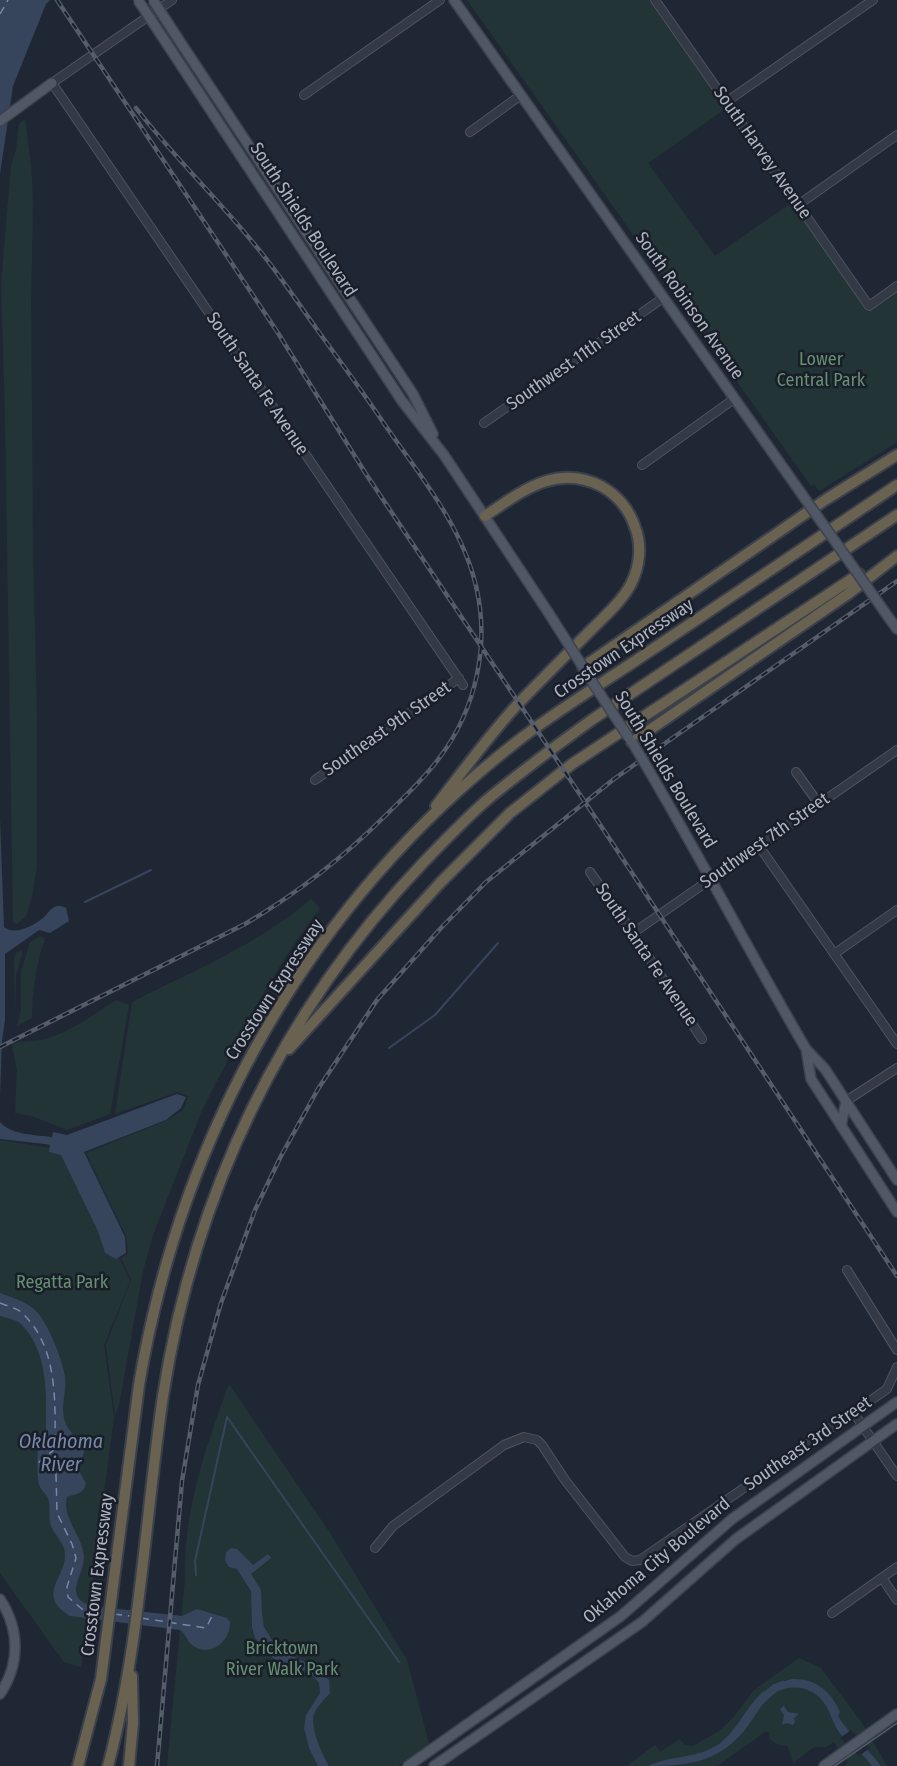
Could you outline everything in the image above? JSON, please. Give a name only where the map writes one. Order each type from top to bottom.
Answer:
[{"type":"highway","points":[[583,667],[825,500],[897,455]]},
{"type":"highway","points":[[413,836],[501,724],[616,605],[631,584],[636,571],[639,544],[633,519],[617,498],[591,482],[564,478],[541,482],[485,516]]},
{"type":"highway","name":"Crosstown Expressway","points":[[78,1766],[95,1702],[106,1646],[137,1397],[147,1340],[177,1226],[200,1162],[234,1086],[269,1023],[350,906],[413,836],[462,789],[533,730],[897,485]]},
{"type":"highway","name":"Crosstown Expressway","points":[[108,1766],[120,1721],[171,1349],[190,1269],[209,1209],[230,1156],[274,1064],[324,983],[377,913],[441,844],[486,800],[593,719],[897,515]]},
{"type":"highway","points":[[630,740],[848,594],[897,556]]},
{"type":"highway","points":[[274,1064],[440,883],[510,813],[572,764],[859,574]]},
{"type":"highway","points":[[127,1766],[133,1723],[131,1648]]},
{"type":"main road","name":"South Shields Boulevard","points":[[138,0],[402,402],[444,454]]},
{"type":"main road","name":"South Shields Boulevard","points":[[153,0],[412,394],[444,454],[630,740],[694,848],[770,988],[807,1049],[825,1069],[897,1180]]},
{"type":"main road","name":"South Robinson Avenue","points":[[454,0],[897,629]]},
{"type":"main road","points":[[0,121],[48,86]]},
{"type":"main road","name":"South Shields Boulevard","points":[[807,1049],[811,1079],[897,1212]]},
{"type":"main road","points":[[841,1126],[846,1101]]},
{"type":"main road","name":"Oklahoma City Boulevard","points":[[408,1766],[621,1616],[732,1519],[897,1402]]},
{"type":"main road","name":"Oklahoma City Boulevard","points":[[434,1766],[626,1633],[664,1603],[736,1539],[897,1424]]},
{"type":"main road","points":[[0,1599],[11,1618],[16,1649],[9,1679],[0,1694]]},
{"type":"main road","points":[[824,1766],[897,1714]]},
{"type":"street","points":[[48,86],[172,0]]},
{"type":"street","points":[[304,95],[440,0]]},
{"type":"street","name":"South Harvey Avenue","points":[[656,0],[869,306],[897,286]]},
{"type":"street","points":[[726,102],[873,0]]},
{"type":"street","name":"South Santa Fe Avenue","points":[[48,86],[461,681]]},
{"type":"street","points":[[470,132],[521,95]]},
{"type":"street","points":[[798,205],[897,135]]},
{"type":"street","name":"Southwest 11th Street","points":[[484,423],[663,298]]},
{"type":"street","points":[[642,465],[734,399]]},
{"type":"street","name":"Southeast 9th Street","points":[[315,780],[461,681]]},
{"type":"street","name":"Southwest 7th Street","points":[[633,933],[897,750]]},
{"type":"street","points":[[796,772],[819,804]]},
{"type":"street","points":[[759,846],[897,1044]]},
{"type":"street","name":"South Santa Fe Avenue","points":[[590,872],[702,1039]]},
{"type":"street","points":[[834,954],[897,910]]},
{"type":"street","points":[[846,1101],[897,1068]]},
{"type":"street","points":[[847,1270],[897,1350]]},
{"type":"street","name":"Southeast 3rd Street","points":[[375,1548],[393,1526],[484,1458],[510,1442],[529,1438],[537,1440],[542,1445],[565,1480],[625,1557],[632,1562],[640,1560],[887,1389],[897,1367]]},
{"type":"street","points":[[853,1412],[897,1476]]},
{"type":"street","points":[[832,1613],[897,1567]]},
{"type":"street","points":[[882,1578],[897,1600]]},
{"type":"green space","name":"Lower Central Park","points":[[467,0],[649,0],[725,109],[648,163],[715,256],[791,203],[868,312],[897,292],[897,442],[819,491],[814,484],[811,486]]},
{"type":"green space","points":[[25,119],[33,201],[31,301],[37,865],[32,897],[26,916],[17,924],[13,921],[1,286],[11,165],[16,150],[19,124]]},
{"type":"green space","points":[[311,899],[320,908],[286,956],[253,1011],[202,1110],[153,1235],[143,1271],[119,1405],[115,1415],[106,1345],[131,1280],[121,1258],[128,1254],[126,1236],[86,1153],[168,1120],[183,1110],[188,1096],[177,1092],[115,1114],[132,1002],[248,943],[270,930]]},
{"type":"green space","points":[[40,936],[45,938],[35,978],[32,1018],[17,1026],[21,1010],[21,972],[30,942]]},
{"type":"green space","points":[[22,950],[16,975],[15,1011],[14,960],[16,953]]},
{"type":"green space","points":[[116,1000],[129,1005],[110,1114],[67,1130],[32,1116],[15,1113],[17,1070],[12,1044],[55,1036]]},
{"type":"green space","name":"Regatta Park","points":[[0,1140],[68,1151],[130,1281],[104,1345],[114,1417],[81,1667],[64,1662],[0,1573]]},
{"type":"green space","name":"Bricktown River Walk Park","points":[[229,1384],[330,1533],[407,1660],[429,1744],[398,1766],[167,1766],[185,1579],[185,1554],[192,1504],[204,1455]]},
{"type":"green space","points":[[799,1658],[821,1668],[862,1723],[887,1766],[845,1766],[848,1763],[834,1742],[826,1747],[814,1747],[793,1763],[788,1746],[773,1742],[769,1738],[770,1733],[766,1731],[717,1766],[627,1766],[655,1745],[660,1752],[680,1739],[685,1745],[693,1746],[719,1731],[733,1718],[753,1691]]},
{"type":"water","points":[[0,0],[50,0],[46,4],[13,86],[0,174]]},
{"type":"water","points":[[0,819],[4,927],[13,931],[24,929],[58,906],[66,908],[69,921],[50,933],[39,930],[5,954],[5,1020],[0,1094]]},
{"type":"water","points":[[177,1094],[186,1097],[181,1108],[166,1120],[84,1152],[125,1237],[126,1253],[116,1259],[105,1253],[98,1231],[61,1155],[49,1152],[50,1145],[0,1139],[0,1122],[10,1130],[24,1134],[52,1137],[53,1132],[67,1135]]},
{"type":"water","name":"Oklahoma River","points":[[0,1293],[34,1309],[49,1331],[65,1376],[63,1411],[65,1422],[85,1448],[79,1471],[86,1483],[85,1487],[79,1493],[67,1497],[66,1504],[69,1519],[83,1549],[83,1564],[76,1591],[78,1597],[82,1602],[91,1606],[182,1616],[197,1609],[227,1618],[230,1628],[220,1645],[208,1650],[202,1649],[191,1644],[180,1630],[70,1616],[55,1601],[53,1594],[64,1564],[65,1551],[51,1526],[48,1498],[40,1487],[38,1477],[38,1440],[46,1436],[46,1392],[42,1362],[30,1336],[19,1323],[0,1316]]},
{"type":"water","points":[[231,1548],[237,1549],[253,1565],[268,1554],[271,1558],[251,1574],[261,1590],[264,1627],[282,1651],[315,1667],[329,1680],[330,1693],[316,1709],[313,1724],[329,1766],[318,1766],[309,1748],[304,1728],[306,1715],[320,1693],[319,1683],[311,1673],[274,1659],[255,1638],[252,1627],[251,1591],[237,1569],[229,1567],[225,1560],[226,1552]]},
{"type":"water","points":[[792,1679],[815,1683],[827,1692],[840,1712],[838,1716],[843,1723],[881,1766],[872,1766],[846,1740],[837,1729],[826,1706],[816,1695],[797,1688],[776,1691],[772,1685]]},
{"type":"water","points":[[764,1691],[769,1697],[744,1731],[723,1750],[688,1763],[648,1766],[693,1755],[719,1744],[732,1732]]},
{"type":"water","points":[[784,1706],[788,1712],[799,1714],[794,1718],[793,1725],[787,1723],[782,1725],[784,1715],[780,1709]]},
{"type":"pier","points":[[851,1730],[870,1748],[859,1756],[840,1738]]},
{"type":"waterway","points":[[85,902],[151,870]]},
{"type":"waterway","points":[[389,1048],[435,1015],[498,943]]},
{"type":"waterway","points":[[227,1417],[399,1662]]},
{"type":"waterway","points":[[196,1575],[195,1561],[227,1417]]},
{"type":"waterway","points":[[760,1701],[775,1688],[783,1685]]},
{"type":"ferry route","points":[[0,14],[8,0]]},
{"type":"ferry route","points":[[0,1303],[21,1312],[42,1341],[48,1358],[54,1395],[55,1449],[39,1462],[56,1474],[57,1513],[76,1558],[67,1587],[68,1597],[82,1609],[103,1612]]},
{"type":"ferry route","points":[[114,1614],[130,1616]]},
{"type":"ferry route","points":[[141,1618],[206,1628],[213,1614]]},
{"type":"tram line","points":[[835,1766],[897,1723]]},
{"type":"railway","points":[[57,0],[278,333],[366,474],[897,1276]]},
{"type":"railway","points":[[0,1047],[245,924],[284,900],[337,860],[408,794],[440,757],[463,718],[477,676],[481,631],[476,586],[461,542],[438,501],[271,265],[136,108]]},
{"type":"railway","points":[[157,1766],[182,1481],[198,1385],[221,1303],[255,1210],[281,1156],[318,1089],[377,1000],[440,929],[486,882],[614,779],[897,581]]}]
